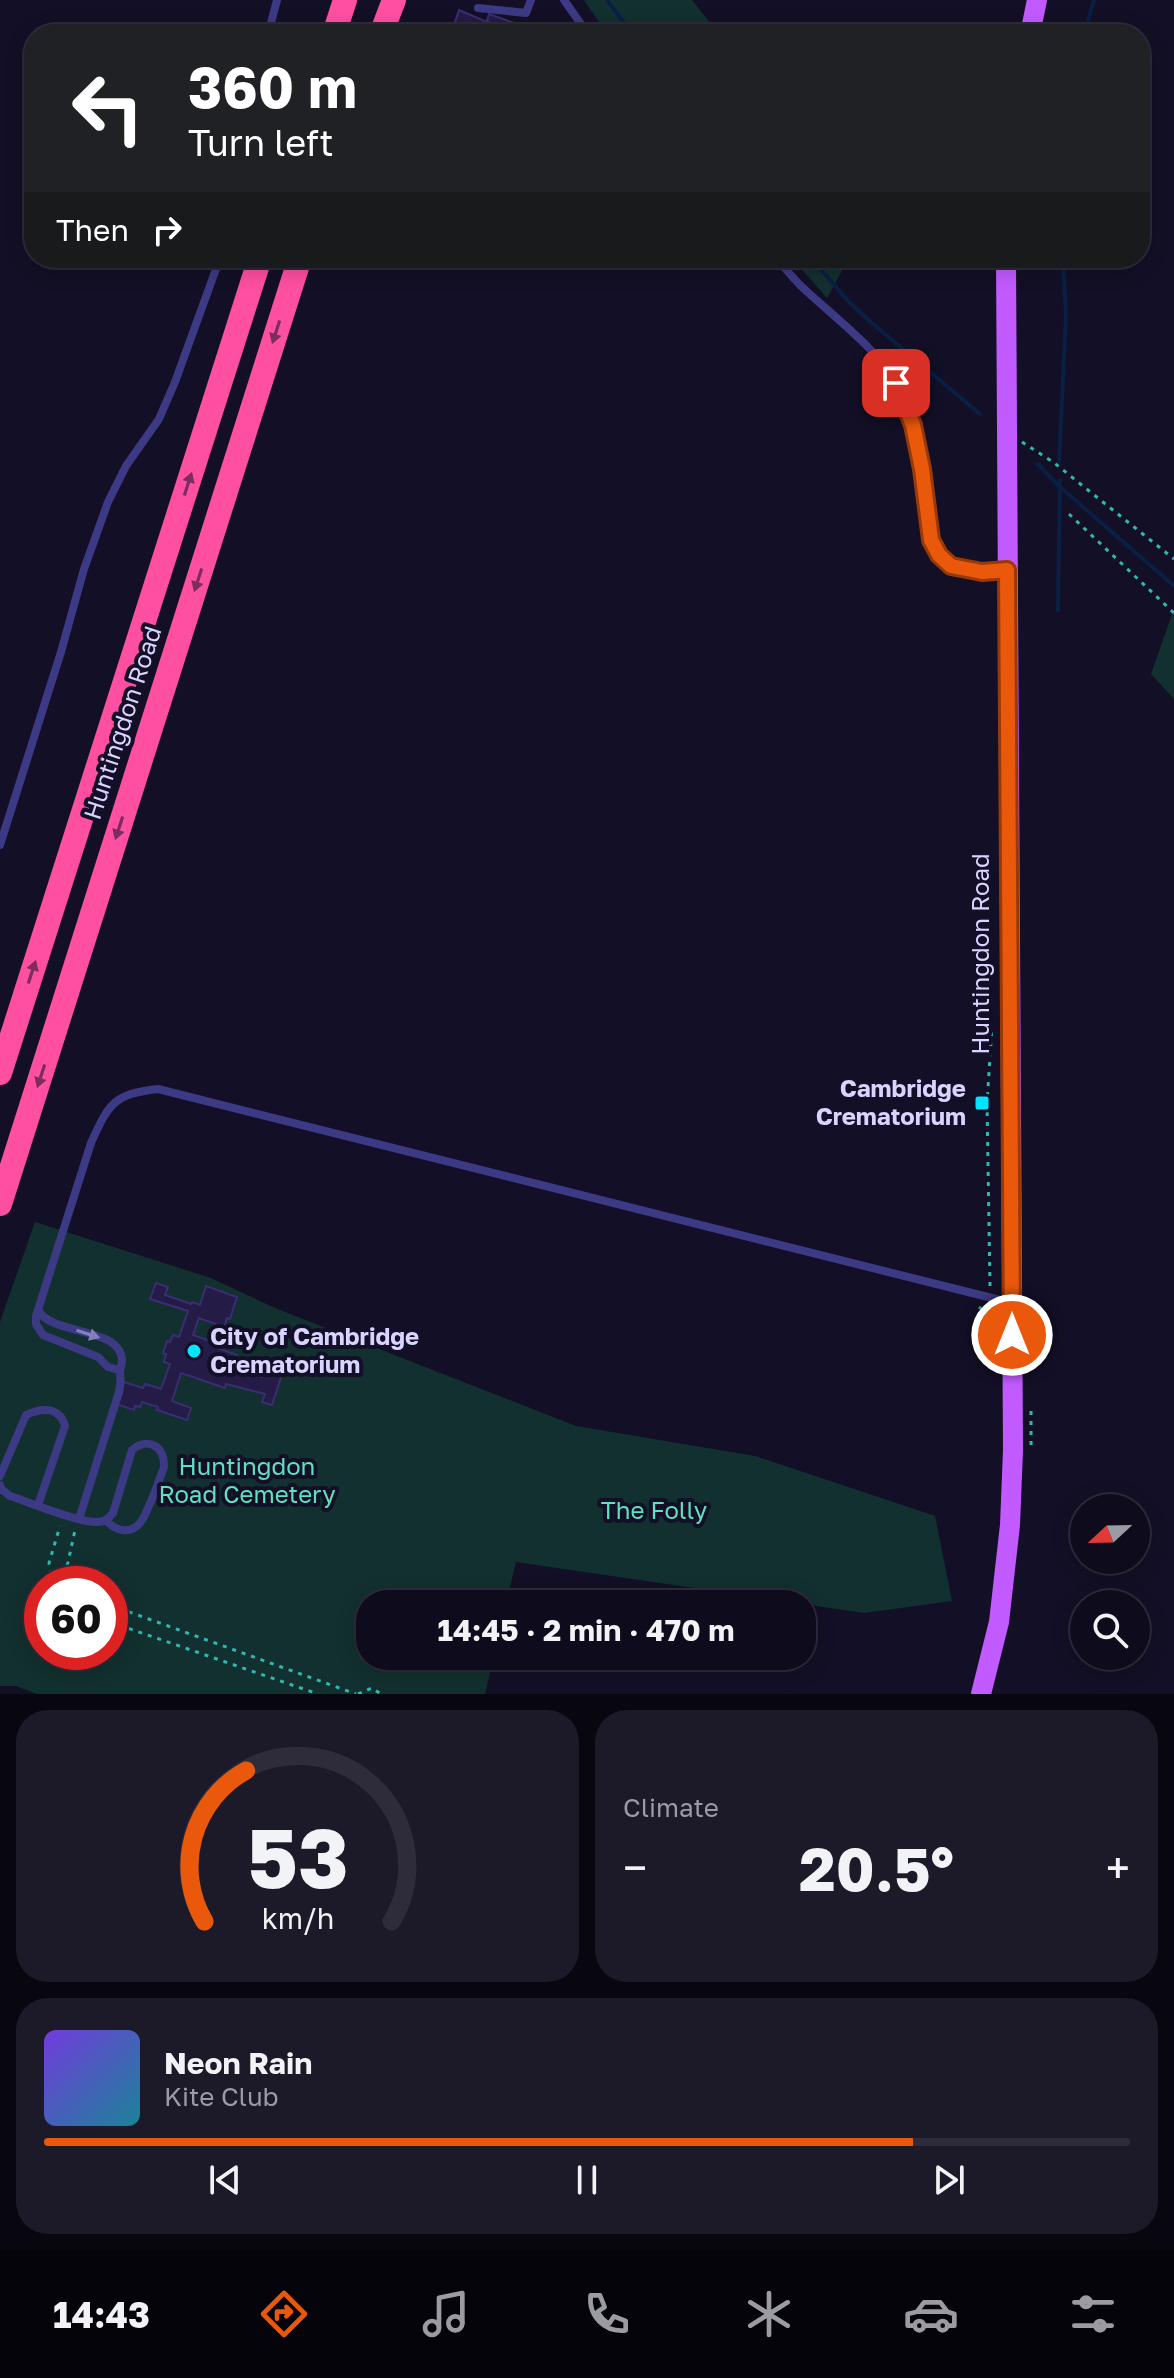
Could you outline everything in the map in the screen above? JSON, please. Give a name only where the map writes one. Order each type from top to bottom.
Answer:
[{"type":"highway","points":[[337,24],[345,0]]},
{"type":"highway","points":[[374,24],[382,0]]},
{"type":"highway","points":[[385,24],[394,0]]},
{"type":"highway","name":"Huntingdon Road","points":[[0,1073],[257,268]]},
{"type":"highway","name":"Huntingdon Road","points":[[0,1204],[297,268]]},
{"type":"main road","points":[[1032,24],[1037,0]]},
{"type":"main road","name":"Huntingdon Road","points":[[981,1694],[999,1622],[1010,1525],[1013,1450],[1006,268]]},
{"type":"lane","points":[[271,24],[277,0]]},
{"type":"lane","points":[[478,8],[526,13],[531,0]]},
{"type":"lane","points":[[564,0],[581,24]]},
{"type":"lane","points":[[0,845],[84,569],[108,502],[126,466],[159,419],[216,268]]},
{"type":"lane","points":[[785,268],[869,349],[896,383],[913,425],[931,540],[939,555],[951,566],[982,572],[1007,570]]},
{"type":"lane","points":[[119,1370],[108,1367],[98,1357],[43,1335],[36,1324],[99,1125],[113,1103],[133,1092],[158,1089],[1012,1303]]},
{"type":"lane","points":[[38,1310],[45,1320],[110,1341],[122,1360],[119,1392],[79,1519]]},
{"type":"lane","points":[[0,1476],[26,1415],[49,1409],[58,1413],[65,1426],[38,1505]]},
{"type":"lane","points":[[0,1485],[10,1496],[79,1519],[94,1522],[106,1520],[113,1513],[132,1450],[140,1443],[149,1442],[160,1449],[165,1458],[164,1467],[140,1523],[122,1531],[112,1528],[106,1520]]},
{"type":"path","points":[[1017,438],[1053,462],[1174,559]]},
{"type":"path","points":[[1069,514],[1174,613]]},
{"type":"path","points":[[987,1314],[990,1298],[987,1103],[993,1022],[1009,1016]]},
{"type":"path","points":[[50,1566],[53,1546],[66,1514]]},
{"type":"path","points":[[67,1566],[79,1519]]},
{"type":"path","points":[[128,1611],[357,1694],[372,1688],[381,1694]]},
{"type":"path","points":[[128,1628],[318,1694]]},
{"type":"green space","points":[[584,0],[692,0],[711,24],[600,24]]},
{"type":"green space","points":[[801,268],[844,268],[827,298]]},
{"type":"green space","points":[[1174,609],[1174,699],[1151,674]]},
{"type":"green space","name":"Huntingdon Road Cemetery","points":[[35,1222],[211,1278],[275,1308],[576,1426],[755,1456],[935,1516],[952,1601],[864,1613],[816,1606],[816,1590],[707,1590],[516,1562],[509,1590],[356,1590],[356,1670],[491,1670],[485,1694],[37,1694],[16,1686],[0,1686],[0,1322]]},
{"type":"building","points":[[459,10],[492,24],[454,24]]},
{"type":"building","points":[[489,14],[517,24],[493,24],[487,21]]},
{"type":"building","name":"City of Cambridge Crematorium","points":[[156,1283],[168,1287],[165,1295],[191,1304],[200,1305],[206,1286],[237,1297],[224,1327],[199,1318],[193,1335],[237,1355],[235,1362],[257,1369],[255,1375],[262,1377],[265,1368],[282,1374],[272,1405],[262,1402],[265,1394],[226,1384],[225,1388],[181,1373],[172,1401],[191,1408],[187,1420],[142,1402],[134,1410],[116,1404],[124,1382],[161,1389],[170,1364],[164,1362],[167,1341],[170,1342],[173,1335],[179,1337],[188,1311],[150,1299]]},
{"type":"waterway","points":[[607,0],[625,24]]},
{"type":"waterway","points":[[1087,24],[1094,0]]},
{"type":"waterway","points":[[820,268],[873,324],[980,414]]},
{"type":"waterway","points":[[1059,462],[1066,316],[1064,268]]},
{"type":"waterway","points":[[1038,464],[1174,586]]},
{"type":"waterway","points":[[1058,610],[1060,480]]},
{"type":"place","name":"Cambridge Crematorium","points":[[982,1103]]},
{"type":"place","name":"City of Cambridge Crematorium","points":[[194,1351]]},
{"type":"route","points":[[896,383],[913,425],[931,540],[939,555],[951,566],[982,572],[1007,570],[1012,1335]]},
{"type":"park label","name":"The Folly","points":[[654,1511]]}]
